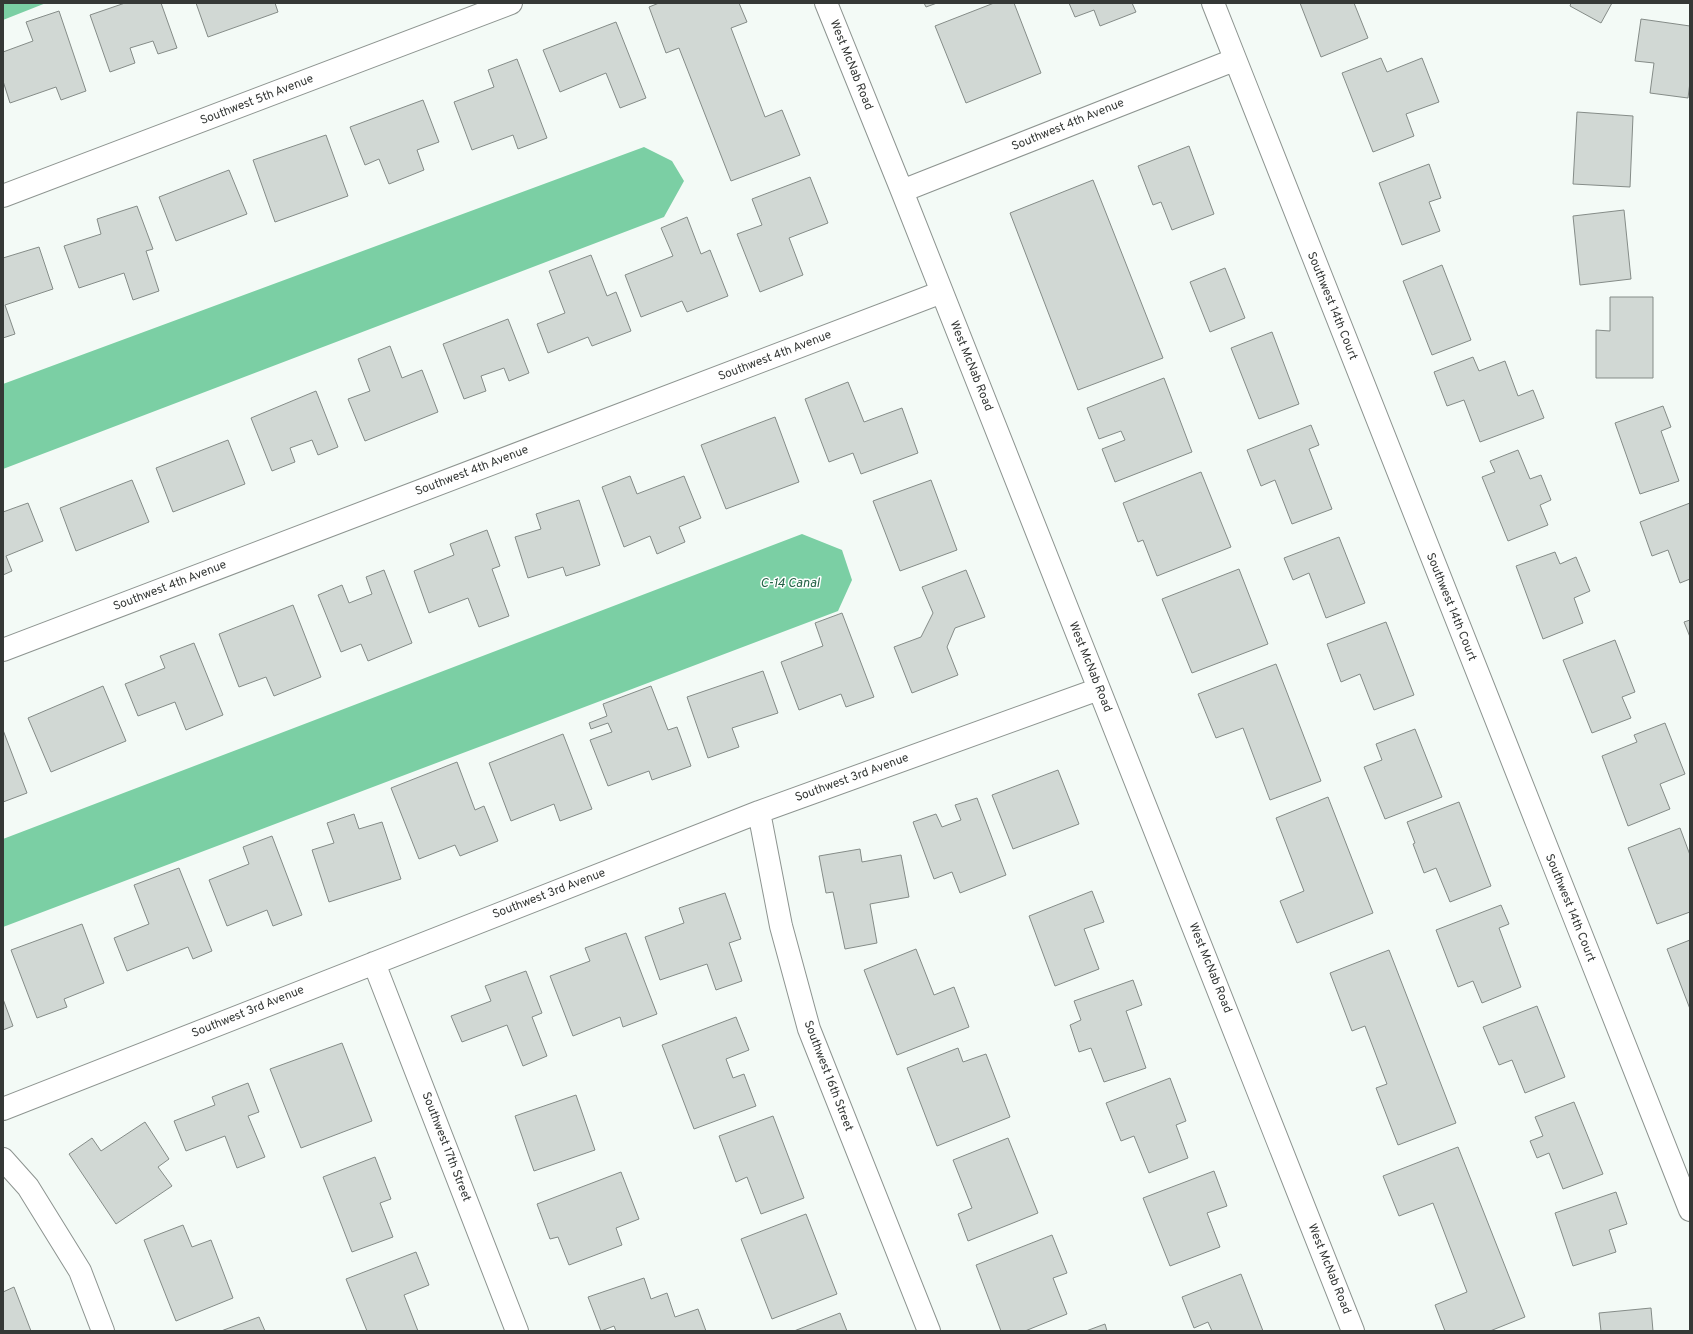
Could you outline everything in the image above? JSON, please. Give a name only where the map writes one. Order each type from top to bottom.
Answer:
[{"type":"street","name":"Southwest 5th Avenue","points":[[3,196],[511,3]]},
{"type":"street","name":"West McNab Road","points":[[826,3],[902,191],[1353,1331]]},
{"type":"street","name":"Southwest 14th Court","points":[[1213,3],[1234,60],[1690,1210]]},
{"type":"street","name":"Southwest 4th Avenue","points":[[902,191],[1234,60]]},
{"type":"street","name":"Southwest 4th Avenue","points":[[3,650],[942,292]]},
{"type":"street","name":"Southwest 3rd Avenue","points":[[3,1109],[759,812],[1099,689]]},
{"type":"street","name":"Southwest 16th Street","points":[[759,812],[781,926],[809,1029],[929,1331]]},
{"type":"street","name":"Southwest 17th Street","points":[[374,962],[517,1331]]},
{"type":"street","points":[[3,1159],[28,1187],[80,1272],[103,1331]]},
{"type":"water","points":[[3,3],[46,3],[3,20]]},
{"type":"water","points":[[644,147],[672,161],[684,181],[664,217],[3,469],[3,384]]},
{"type":"water","name":"C-14 Canal","points":[[802,534],[842,550],[852,580],[838,611],[3,927],[3,839]]},
{"type":"building","points":[[125,3],[161,3],[177,48],[158,54],[153,41],[130,48],[135,63],[110,72],[90,15]]},
{"type":"building","points":[[196,3],[275,3],[278,12],[208,37]]},
{"type":"building","points":[[659,3],[739,3],[747,22],[731,28],[765,117],[782,110],[800,155],[731,181],[679,48],[666,53],[649,7]]},
{"type":"building","points":[[924,3],[937,3],[926,7]]},
{"type":"building","points":[[994,3],[1014,3],[1041,73],[966,103],[935,26]]},
{"type":"building","points":[[1069,3],[1132,3],[1136,12],[1100,26],[1094,10],[1075,17]]},
{"type":"building","points":[[1300,3],[1354,3],[1368,38],[1321,57]]},
{"type":"building","points":[[1571,3],[1612,3],[1601,23],[1570,6]]},
{"type":"building","points":[[59,11],[86,91],[61,100],[56,87],[10,103],[3,81],[3,52],[33,41],[26,22]]},
{"type":"building","points":[[1641,19],[1690,26],[1690,82],[1688,98],[1650,93],[1654,63],[1635,61]]},
{"type":"building","points":[[616,22],[646,98],[620,108],[606,73],[560,92],[543,50]]},
{"type":"building","points":[[1381,58],[1387,72],[1422,58],[1439,102],[1406,114],[1414,136],[1373,152],[1342,73]]},
{"type":"building","points":[[517,59],[547,138],[518,149],[513,135],[472,150],[454,102],[494,87],[488,70]]},
{"type":"building","points":[[423,100],[439,142],[417,150],[424,170],[389,184],[379,159],[365,165],[350,127]]},
{"type":"building","points":[[1577,112],[1633,116],[1630,187],[1573,184]]},
{"type":"building","points":[[326,135],[348,196],[275,222],[253,160]]},
{"type":"building","points":[[1189,146],[1214,214],[1172,230],[1161,202],[1153,205],[1138,166]]},
{"type":"building","points":[[1429,164],[1441,198],[1429,202],[1440,231],[1402,245],[1379,183]]},
{"type":"building","points":[[229,170],[247,214],[176,241],[159,197]]},
{"type":"building","points":[[810,177],[828,223],[789,238],[803,275],[760,292],[737,234],[762,225],[752,199]]},
{"type":"building","points":[[1093,180],[1163,358],[1078,390],[1010,213]]},
{"type":"building","points":[[137,206],[153,249],[146,251],[159,291],[133,300],[124,273],[79,288],[64,246],[101,234],[97,219]]},
{"type":"building","points":[[1624,210],[1631,279],[1580,285],[1573,216]]},
{"type":"building","points":[[687,217],[701,254],[710,250],[728,296],[687,312],[682,301],[641,317],[625,275],[673,256],[661,228]]},
{"type":"building","points":[[39,247],[53,289],[5,305],[15,334],[3,338],[3,258]]},
{"type":"building","points":[[591,255],[607,296],[616,292],[631,331],[592,346],[588,337],[548,353],[537,324],[565,313],[549,271]]},
{"type":"building","points":[[1442,265],[1471,340],[1432,355],[1403,281]]},
{"type":"building","points":[[1225,268],[1245,318],[1210,332],[1190,282]]},
{"type":"building","points":[[1610,297],[1653,297],[1653,378],[1596,378],[1596,330],[1610,331]]},
{"type":"building","points":[[508,319],[529,373],[509,381],[504,368],[481,376],[486,391],[464,399],[443,344]]},
{"type":"building","points":[[1272,332],[1299,404],[1259,419],[1231,348]]},
{"type":"building","points":[[390,346],[402,378],[422,370],[438,412],[365,441],[348,399],[370,391],[358,359]]},
{"type":"building","points":[[1473,357],[1479,371],[1505,361],[1518,396],[1533,390],[1544,418],[1480,442],[1464,400],[1447,406],[1434,372]]},
{"type":"building","points":[[1164,378],[1192,452],[1115,482],[1102,449],[1125,440],[1121,431],[1099,439],[1087,408]]},
{"type":"building","points":[[848,382],[864,422],[902,408],[918,453],[861,474],[853,453],[829,462],[805,399]]},
{"type":"building","points":[[316,391],[338,447],[318,455],[312,440],[290,448],[295,462],[272,471],[251,418]]},
{"type":"building","points":[[1663,406],[1671,427],[1661,431],[1679,481],[1640,494],[1615,423]]},
{"type":"building","points":[[775,417],[799,482],[726,509],[701,445]]},
{"type":"building","points":[[1311,425],[1319,445],[1309,449],[1332,509],[1292,524],[1275,480],[1261,486],[1247,450]]},
{"type":"building","points":[[228,440],[245,484],[173,512],[156,468]]},
{"type":"building","points":[[1518,450],[1530,479],[1541,475],[1551,500],[1540,505],[1548,525],[1508,541],[1482,477],[1495,472],[1490,461]]},
{"type":"building","points":[[1201,472],[1231,547],[1157,576],[1143,540],[1138,542],[1123,503]]},
{"type":"building","points":[[630,476],[637,494],[684,476],[701,518],[679,527],[685,542],[657,554],[650,536],[624,547],[602,487]]},
{"type":"building","points":[[132,480],[149,522],[76,551],[60,508]]},
{"type":"building","points":[[931,480],[957,550],[900,571],[873,501]]},
{"type":"building","points":[[579,500],[600,565],[566,576],[563,567],[528,578],[515,537],[541,529],[536,514]]},
{"type":"building","points":[[28,503],[43,541],[6,556],[12,571],[3,575],[3,512]]},
{"type":"building","points":[[1690,503],[1690,579],[1680,583],[1668,550],[1652,556],[1640,522]]},
{"type":"building","points":[[487,530],[500,566],[492,569],[509,616],[479,627],[468,598],[429,613],[414,571],[454,555],[450,544]]},
{"type":"building","points":[[1339,537],[1365,603],[1326,618],[1309,573],[1293,580],[1284,558]]},
{"type":"building","points":[[1555,552],[1560,564],[1576,557],[1590,591],[1574,598],[1583,623],[1543,639],[1516,566]]},
{"type":"building","points":[[1239,569],[1268,644],[1192,673],[1162,599]]},
{"type":"building","points":[[384,570],[412,643],[368,661],[361,644],[341,652],[318,595],[342,585],[349,603],[372,594],[366,577]]},
{"type":"building","points":[[966,570],[985,617],[955,628],[947,647],[958,675],[912,693],[894,647],[921,637],[933,613],[922,587]]},
{"type":"building","points":[[293,605],[321,677],[274,696],[266,677],[239,687],[219,634]]},
{"type":"building","points":[[842,613],[874,697],[846,707],[841,694],[799,710],[781,662],[823,646],[815,623]]},
{"type":"building","points":[[1690,620],[1690,637],[1684,622]]},
{"type":"building","points":[[1386,622],[1414,695],[1374,710],[1360,674],[1341,682],[1327,644]]},
{"type":"building","points":[[1615,640],[1635,692],[1622,697],[1631,718],[1592,733],[1563,660]]},
{"type":"building","points":[[194,643],[223,715],[186,730],[175,702],[138,716],[125,684],[165,668],[160,656]]},
{"type":"building","points":[[1276,664],[1321,781],[1270,800],[1243,728],[1216,738],[1198,694]]},
{"type":"building","points":[[763,671],[778,713],[732,728],[739,747],[708,758],[687,697]]},
{"type":"building","points":[[103,686],[126,741],[51,772],[28,718]]},
{"type":"building","points":[[651,686],[668,730],[677,727],[691,766],[652,780],[649,771],[608,786],[590,740],[612,732],[608,723],[591,729],[589,723],[607,716],[603,704]]},
{"type":"building","points":[[1665,723],[1685,774],[1660,784],[1670,809],[1628,826],[1602,756],[1637,742],[1634,735]]},
{"type":"building","points":[[1415,729],[1442,797],[1385,819],[1364,767],[1382,760],[1376,744]]},
{"type":"building","points":[[3,730],[27,793],[3,802]]},
{"type":"building","points":[[563,734],[592,809],[560,821],[554,804],[511,821],[489,763]]},
{"type":"building","points":[[457,762],[475,810],[484,806],[498,841],[460,856],[455,845],[419,859],[391,788]]},
{"type":"building","points":[[1058,770],[1079,824],[1013,849],[992,795]]},
{"type":"building","points":[[1328,797],[1373,913],[1297,943],[1280,901],[1304,891],[1276,818]]},
{"type":"building","points":[[977,798],[1006,875],[960,893],[952,872],[934,879],[913,822],[936,814],[942,827],[961,820],[955,805]]},
{"type":"building","points":[[1459,802],[1491,886],[1450,902],[1436,868],[1424,873],[1413,844],[1415,843],[1407,822]]},
{"type":"building","points":[[354,814],[359,829],[382,822],[401,879],[329,902],[312,850],[334,843],[327,823]]},
{"type":"building","points":[[1680,828],[1690,855],[1690,912],[1657,924],[1628,848]]},
{"type":"building","points":[[272,836],[302,915],[273,926],[267,910],[227,926],[209,880],[249,864],[243,847]]},
{"type":"building","points":[[860,849],[862,862],[901,855],[909,897],[870,904],[877,943],[845,949],[833,892],[826,893],[819,856]]},
{"type":"building","points":[[179,868],[212,951],[193,959],[188,947],[127,971],[114,938],[149,924],[134,885]]},
{"type":"building","points":[[1092,891],[1104,922],[1084,929],[1099,969],[1055,986],[1029,916]]},
{"type":"building","points":[[725,893],[741,939],[729,943],[742,981],[716,990],[707,964],[660,980],[645,937],[684,923],[679,908]]},
{"type":"building","points":[[1501,905],[1509,924],[1499,928],[1521,987],[1482,1003],[1473,981],[1458,987],[1436,930]]},
{"type":"building","points":[[82,924],[104,983],[64,999],[67,1007],[37,1018],[11,950]]},
{"type":"building","points":[[626,933],[657,1014],[623,1027],[620,1017],[573,1036],[550,976],[590,961],[585,948]]},
{"type":"building","points":[[1690,940],[1690,1009],[1667,949]]},
{"type":"building","points":[[916,949],[934,995],[954,987],[969,1027],[897,1055],[864,970]]},
{"type":"building","points":[[1389,950],[1456,1123],[1398,1145],[1376,1088],[1387,1084],[1365,1026],[1352,1031],[1330,973]]},
{"type":"building","points":[[526,971],[542,1013],[532,1017],[547,1056],[523,1066],[507,1025],[462,1042],[451,1016],[491,1001],[485,986]]},
{"type":"building","points":[[1133,980],[1142,1005],[1126,1011],[1146,1068],[1104,1082],[1091,1048],[1079,1052],[1070,1025],[1081,1020],[1074,1001]]},
{"type":"building","points":[[3,999],[13,1026],[3,1030]]},
{"type":"building","points":[[1537,1006],[1565,1077],[1525,1093],[1512,1060],[1499,1065],[1483,1027]]},
{"type":"building","points":[[736,1017],[749,1050],[726,1059],[733,1078],[744,1074],[756,1106],[694,1129],[662,1045]]},
{"type":"building","points":[[342,1043],[372,1121],[301,1148],[270,1069]]},
{"type":"building","points":[[958,1048],[963,1062],[986,1054],[1010,1117],[937,1146],[907,1068]]},
{"type":"building","points":[[1170,1078],[1186,1121],[1176,1125],[1188,1158],[1149,1173],[1134,1136],[1121,1141],[1106,1103]]},
{"type":"building","points":[[248,1083],[259,1112],[248,1116],[265,1157],[237,1168],[225,1136],[186,1151],[174,1121],[215,1105],[212,1097]]},
{"type":"building","points":[[576,1095],[595,1150],[534,1171],[515,1116]]},
{"type":"building","points":[[1574,1102],[1603,1174],[1563,1189],[1549,1153],[1537,1158],[1530,1141],[1543,1136],[1535,1117]]},
{"type":"building","points":[[773,1116],[804,1198],[761,1214],[747,1177],[736,1182],[719,1136]]},
{"type":"building","points":[[145,1122],[169,1159],[158,1167],[172,1186],[116,1224],[69,1154],[92,1138],[101,1151]]},
{"type":"building","points":[[1008,1138],[1038,1213],[968,1241],[958,1214],[972,1208],[953,1160]]},
{"type":"building","points":[[1458,1147],[1525,1317],[1490,1331],[1445,1331],[1435,1305],[1467,1292],[1433,1203],[1399,1216],[1383,1176]]},
{"type":"building","points":[[375,1157],[391,1199],[380,1203],[393,1237],[352,1252],[323,1177]]},
{"type":"building","points":[[1214,1171],[1227,1206],[1207,1213],[1220,1247],[1170,1266],[1143,1198]]},
{"type":"building","points":[[621,1172],[639,1219],[616,1228],[622,1245],[569,1265],[558,1237],[550,1239],[537,1204]]},
{"type":"building","points":[[1616,1192],[1627,1224],[1609,1230],[1616,1252],[1573,1266],[1555,1213]]},
{"type":"building","points":[[806,1214],[837,1294],[772,1319],[741,1239]]},
{"type":"building","points":[[183,1225],[192,1247],[211,1240],[233,1298],[176,1321],[144,1240]]},
{"type":"building","points":[[1052,1235],[1067,1273],[1053,1278],[1067,1314],[1025,1331],[1001,1331],[976,1265]]},
{"type":"building","points":[[416,1252],[429,1285],[404,1295],[418,1331],[367,1331],[346,1279]]},
{"type":"building","points":[[1241,1274],[1263,1331],[1212,1331],[1208,1322],[1194,1328],[1182,1297]]},
{"type":"building","points":[[644,1278],[651,1299],[667,1293],[675,1317],[698,1309],[706,1331],[616,1331],[614,1326],[601,1331],[588,1297]]},
{"type":"building","points":[[14,1287],[31,1331],[3,1331],[3,1292]]},
{"type":"building","points":[[1651,1308],[1653,1331],[1601,1331],[1599,1313]]},
{"type":"building","points":[[840,1313],[847,1331],[794,1331]]},
{"type":"building","points":[[259,1317],[265,1331],[221,1331]]},
{"type":"building","points":[[1105,1324],[1107,1331],[1086,1331]]}]
